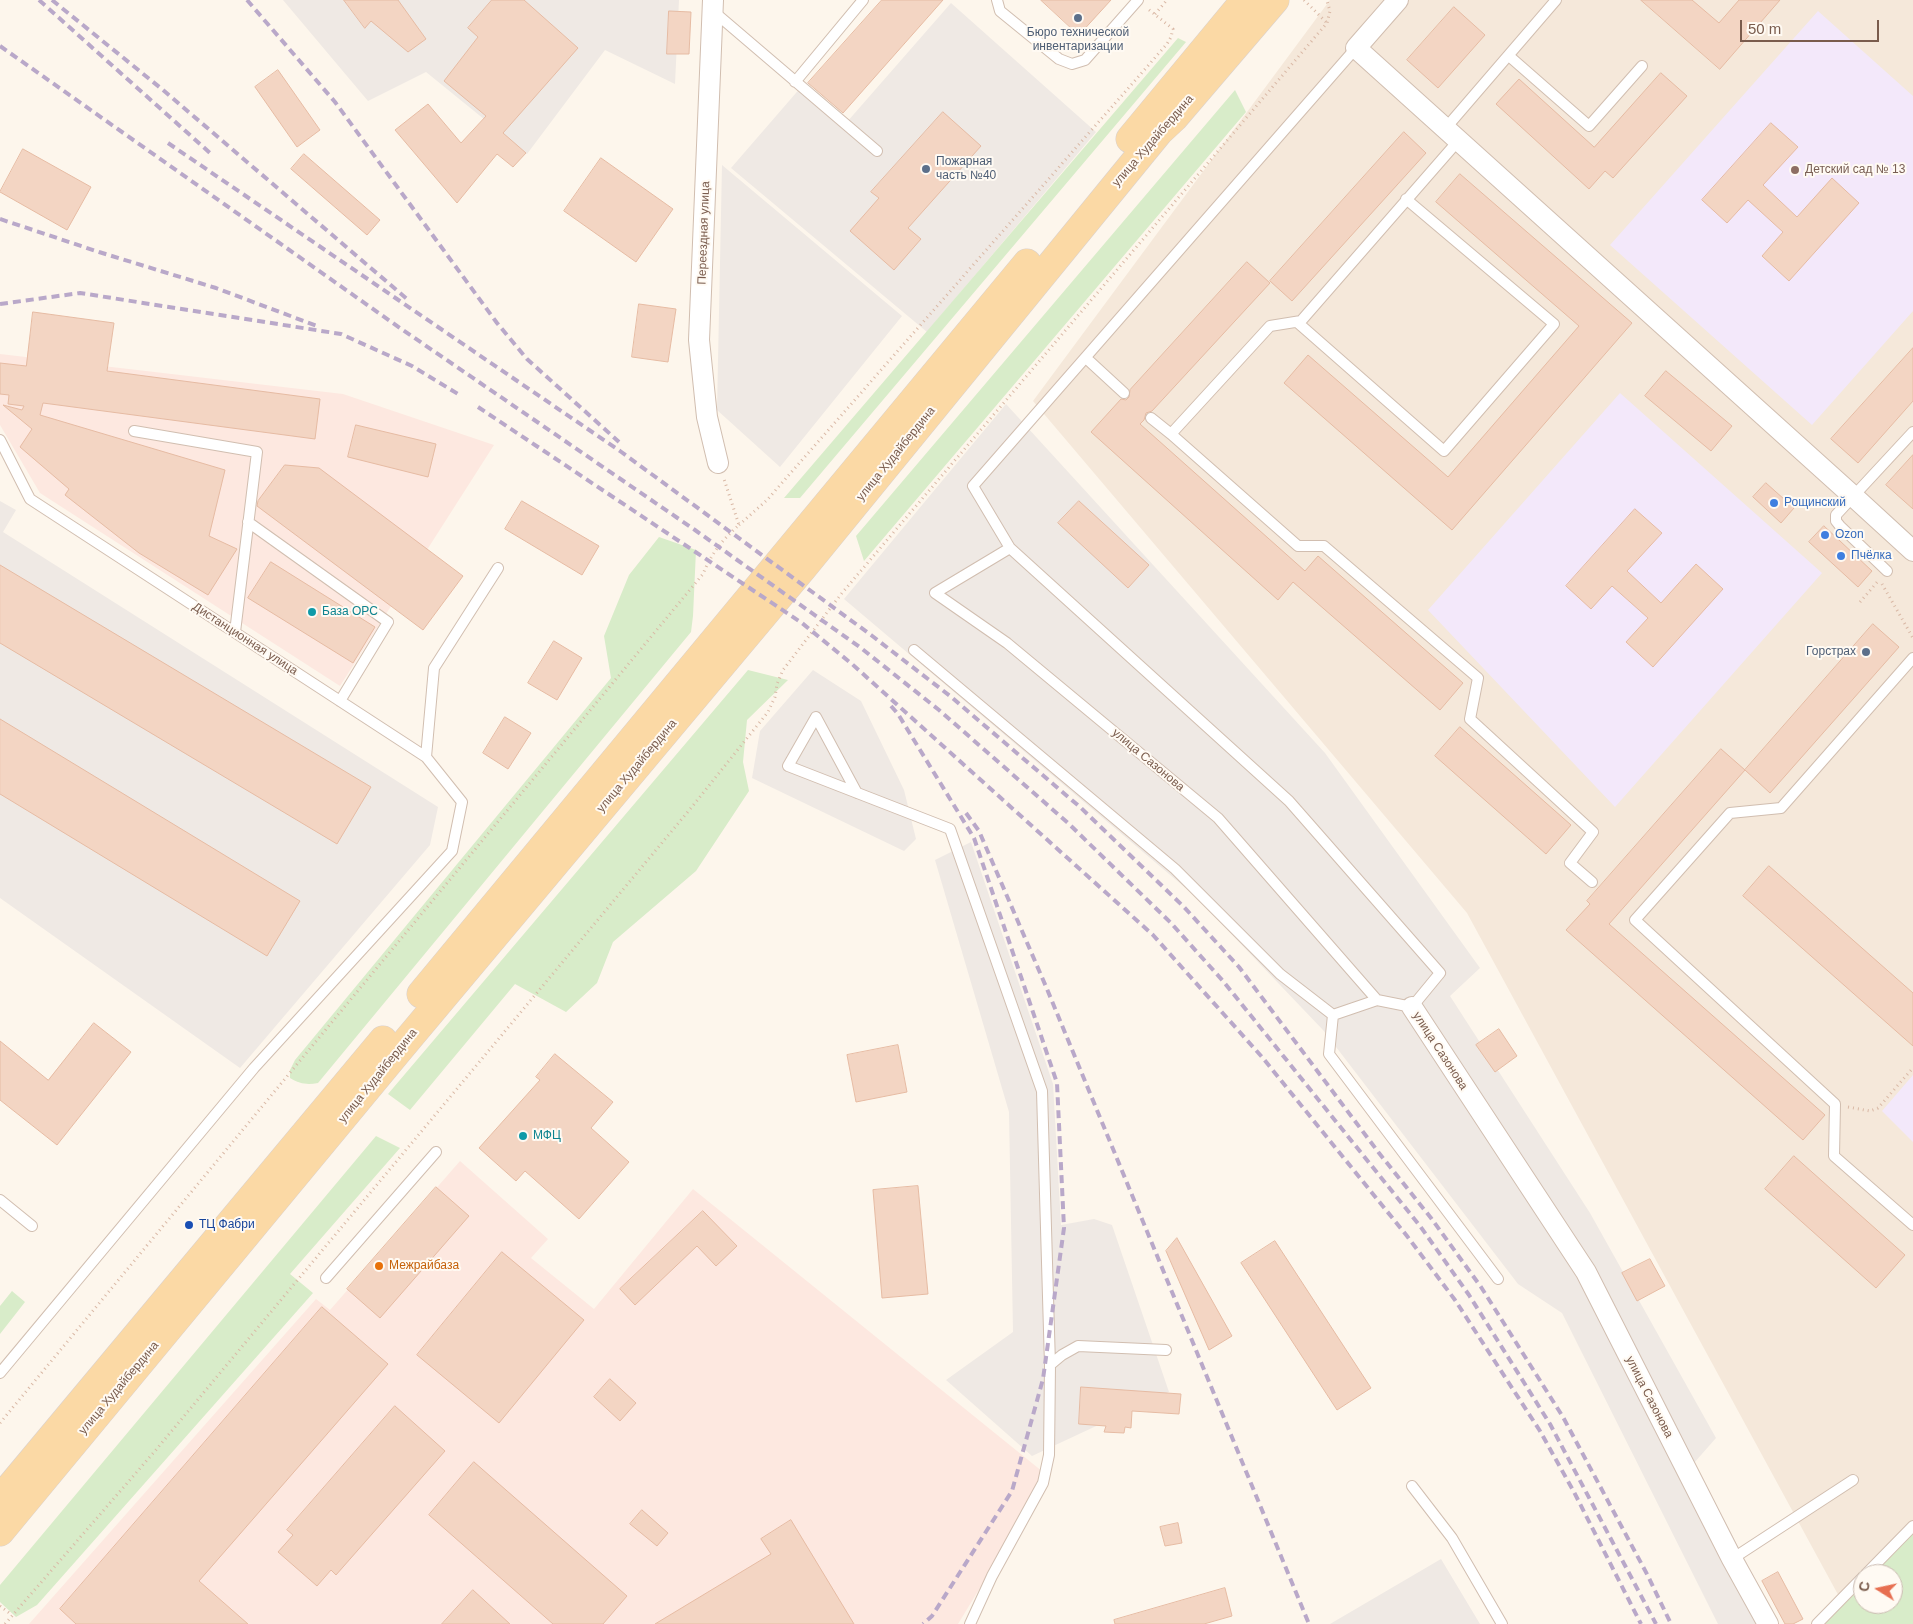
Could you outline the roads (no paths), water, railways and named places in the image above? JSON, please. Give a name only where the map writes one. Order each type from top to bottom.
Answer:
[{"type":"main road","name":"улица Худайбердина","points":[[0,1532],[405,1043],[803,568],[1159,132],[1255,2]]},
{"type":"main road","name":"улица Худайбердина","points":[[0,1499],[671,694],[1255,2]]},
{"type":"street","points":[[1398,0],[1356,48],[1913,551]]},
{"type":"street","name":"Переездная улица","points":[[713,5],[699,340],[706,417],[718,463]]},
{"type":"street","name":"улица Сазонова","points":[[1412,1007],[1586,1272],[1732,1559],[1768,1624]]},
{"type":"lane","points":[[795,82],[863,0]]},
{"type":"lane","points":[[997,0],[1000,11],[1059,59],[1072,64],[1085,60],[1138,0]]},
{"type":"lane","points":[[1171,434],[1270,326],[1301,321],[1406,199],[1509,56],[1556,0]]},
{"type":"lane","points":[[713,5],[795,82],[878,151]]},
{"type":"lane","points":[[1356,48],[973,486],[1010,548],[1289,801],[1440,973],[1412,1007]]},
{"type":"lane","points":[[1509,56],[1589,126],[1642,66]]},
{"type":"lane","points":[[1297,322],[1444,451],[1554,324],[1406,199]]},
{"type":"lane","points":[[1086,358],[1124,393]]},
{"type":"lane","points":[[1151,418],[1298,546],[1324,546],[1478,678],[1470,720],[1593,832],[1570,863],[1592,882]]},
{"type":"lane","points":[[134,431],[257,452],[235,632]]},
{"type":"lane","points":[[1887,571],[1836,521],[1836,515],[1912,434]]},
{"type":"lane","name":"Дистанционная улица","points":[[0,440],[30,498],[426,757],[462,802],[452,851],[254,1068],[0,1373]]},
{"type":"lane","points":[[248,522],[388,622],[340,701]]},
{"type":"lane","name":"улица Сазонова","points":[[1010,548],[935,593],[1007,643],[1218,818],[1377,1000],[1412,1007]]},
{"type":"lane","points":[[426,757],[434,668],[498,568]]},
{"type":"lane","points":[[914,650],[1175,869],[1280,974],[1333,1015]]},
{"type":"lane","points":[[1913,658],[1781,808],[1730,813],[1634,920],[1835,1104],[1834,1156],[1913,1225]]},
{"type":"lane","points":[[857,793],[816,717],[788,766],[857,793],[950,829],[1042,1091],[1050,1364],[1049,1454],[1042,1483],[992,1576],[970,1624]]},
{"type":"lane","points":[[1333,1015],[1377,1000]]},
{"type":"lane","points":[[1333,1015],[1329,1054],[1498,1279]]},
{"type":"lane","points":[[326,1278],[436,1152]]},
{"type":"lane","points":[[0,1200],[32,1226]]},
{"type":"lane","points":[[1050,1364],[1078,1346],[1166,1350]]},
{"type":"lane","points":[[1732,1559],[1853,1480]]},
{"type":"lane","points":[[1412,1486],[1452,1538],[1502,1624]]},
{"type":"lane","points":[[1876,1564],[1913,1526]]},
{"type":"lane","points":[[1817,1624],[1853,1587]]},
{"type":"railway","points":[[39,0],[210,153]]},
{"type":"railway","points":[[52,0],[163,90],[407,299]]},
{"type":"railway","points":[[247,0],[335,102],[497,323],[527,359],[619,442]]},
{"type":"railway","points":[[0,46],[400,328],[695,530],[861,648],[939,710],[1068,823],[1171,923],[1223,981],[1420,1226],[1469,1295],[1550,1424],[1656,1624]]},
{"type":"railway","points":[[168,143],[620,451],[871,635],[950,696],[1080,807],[1184,907],[1239,967],[1379,1153],[1431,1218],[1481,1287],[1563,1417],[1648,1576],[1671,1624]]},
{"type":"railway","points":[[0,219],[216,288],[317,326]]},
{"type":"railway","points":[[0,304],[80,293],[341,334],[412,366],[458,394]]},
{"type":"railway","points":[[478,407],[802,623],[852,664],[1153,935],[1262,1057],[1407,1236],[1455,1300],[1540,1431],[1574,1492],[1641,1624]]},
{"type":"railway","points":[[891,706],[898,714],[974,838],[1057,1083],[1064,1228],[1043,1379],[1012,1491],[932,1616],[923,1624]]},
{"type":"railway","points":[[966,813],[979,831],[1047,989],[1309,1624]]},
{"type":"place","name":"Бюро технической инвентаризации","points":[[1078,18]]},
{"type":"place","name":"Пожарная часть №40","points":[[926,169]]},
{"type":"place","name":"Детский сад № 13","points":[[1795,170]]},
{"type":"place","name":"Рощинский","points":[[1774,503]]},
{"type":"place","name":"Ozon","points":[[1825,535]]},
{"type":"place","name":"Пчёлка","points":[[1841,556]]},
{"type":"place","name":"База ОРС","points":[[312,612]]},
{"type":"place","name":"Горстрах","points":[[1866,652]]},
{"type":"place","name":"МФЦ","points":[[523,1136]]},
{"type":"place","name":"ТЦ Фабри","points":[[189,1225]]},
{"type":"place","name":"Межрайбаза","points":[[379,1266]]}]
